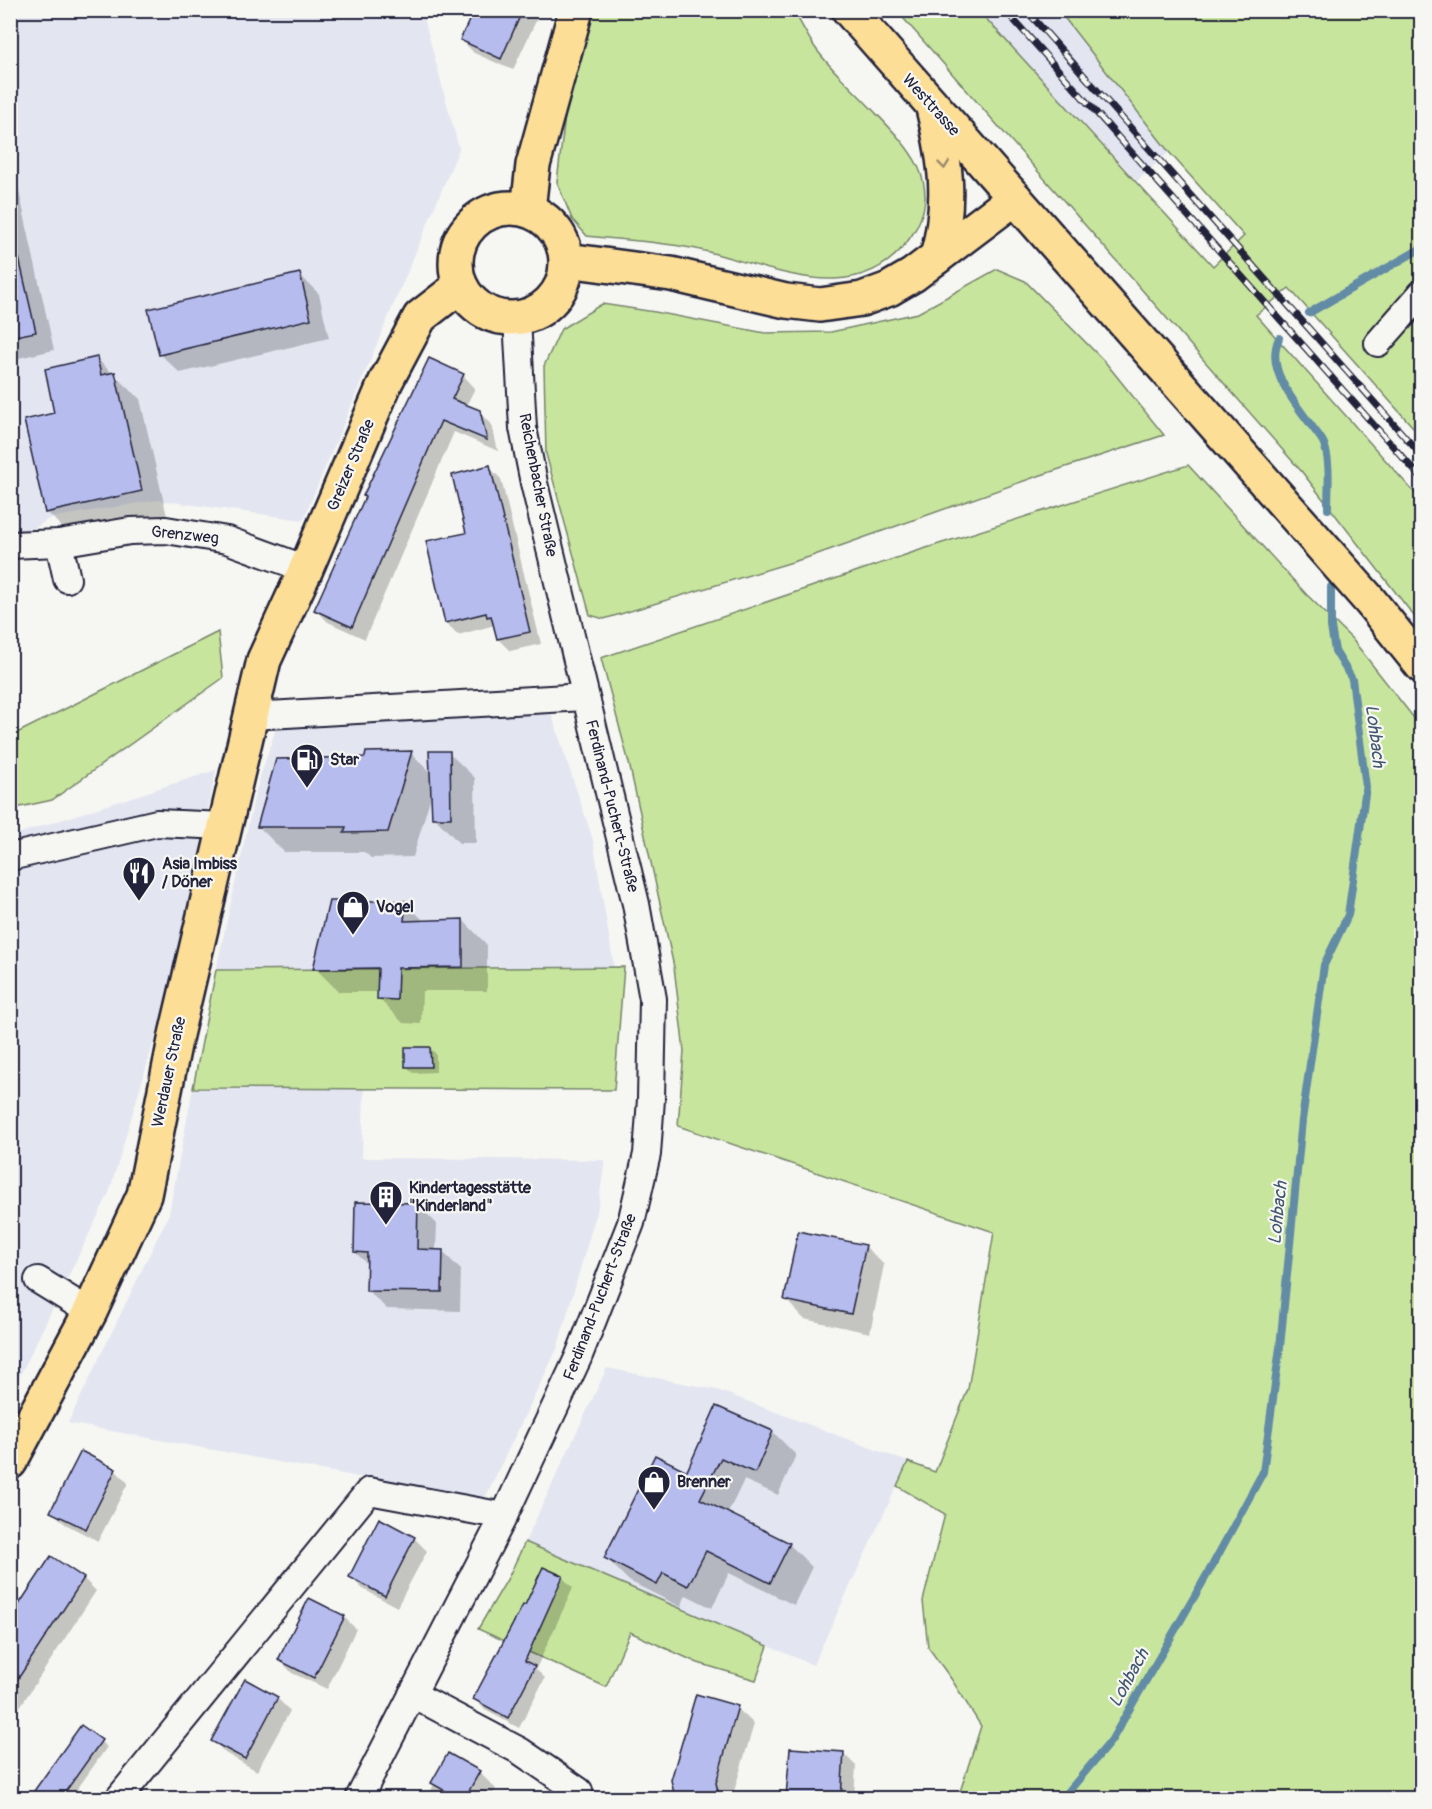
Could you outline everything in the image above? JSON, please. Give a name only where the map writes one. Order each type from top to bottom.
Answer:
[{"type":"main road","points":[[528,210],[533,165],[576,10]]},
{"type":"main road","name":"Westtrasse","points":[[849,10],[1370,601],[1422,666]]},
{"type":"main road","points":[[933,108],[942,148],[947,188],[946,214],[937,257]]},
{"type":"main road","points":[[567,260],[671,274],[786,301],[820,305],[862,299],[889,289],[913,275],[1015,198]]},
{"type":"main road","points":[[510,208],[528,210],[543,217],[555,229],[564,244],[567,260],[566,277],[554,299],[548,306],[533,315],[517,319],[500,318],[483,312],[470,301],[460,286],[455,268],[457,251],[464,234],[476,220],[492,211],[510,208]]},
{"type":"main road","name":"Greizer Straße","points":[[264,660],[306,569],[386,381],[420,317],[460,286]]},
{"type":"main road","name":"Werdauer Straße","points":[[10,1462],[90,1312],[144,1195],[176,1035],[264,660]]},
{"type":"street","points":[[1378,343],[1422,293]]},
{"type":"street","name":"Reichenbacher Straße","points":[[517,319],[523,428],[573,650]]},
{"type":"street","name":"Grenzweg","points":[[10,545],[59,543],[130,531],[166,530],[228,540],[306,569]]},
{"type":"street","points":[[59,543],[67,579]]},
{"type":"street","name":"Ferdinand-Puchert-Straße","points":[[359,1798],[504,1516],[578,1358],[631,1223],[647,1154],[651,1099],[653,999],[636,904],[573,650]]},
{"type":"street","points":[[251,716],[585,697]]},
{"type":"street","points":[[10,857],[158,823],[225,826]]},
{"type":"street","points":[[39,1280],[90,1312]]},
{"type":"street","points":[[119,1798],[369,1491],[504,1516]]},
{"type":"street","points":[[412,1694],[520,1751],[579,1791]]},
{"type":"shaded area","points":[[11,11],[422,11],[459,149],[303,520],[158,500],[50,518],[11,544]]},
{"type":"shaded area","points":[[979,11],[1059,11],[1169,152],[1137,181]]},
{"type":"shaded area","points":[[551,713],[593,840],[614,967],[216,970],[256,790],[276,728]]},
{"type":"shaded area","points":[[216,770],[175,970],[109,1193],[11,1394],[11,836]]},
{"type":"shaded area","points":[[193,1088],[364,1089],[362,1158],[605,1160],[598,1207],[557,1349],[484,1500],[68,1423],[169,1214]]},
{"type":"shaded area","points":[[607,1368],[717,1390],[908,1462],[813,1665],[525,1542]]},
{"type":"green space","points":[[590,11],[794,11],[820,54],[896,134],[918,166],[924,184],[925,201],[921,218],[912,235],[890,260],[865,274],[838,279],[779,272],[691,248],[587,236],[572,219],[557,182],[566,108]]},
{"type":"green space","points":[[897,11],[979,11],[1213,266],[1244,236],[1169,152],[1059,11],[1421,11],[1421,436],[1289,288],[1256,315],[1421,500],[1421,625],[1302,472]]},
{"type":"green space","points":[[997,269],[1025,281],[1106,363],[1164,435],[1035,477],[809,557],[604,619],[590,615],[546,454],[544,366],[561,329],[602,304],[765,333],[831,332],[918,313]]},
{"type":"green space","points":[[1188,465],[1306,594],[1352,639],[1421,727],[1421,1798],[958,1798],[981,1726],[928,1647],[923,1601],[945,1514],[897,1486],[908,1462],[935,1472],[968,1389],[994,1232],[678,1126],[684,1051],[674,967],[629,763],[601,658],[917,551]]},
{"type":"green space","points":[[218,632],[223,678],[52,800],[11,809],[11,736]]},
{"type":"green space","points":[[624,967],[614,1090],[193,1088],[216,970]]},
{"type":"green space","points":[[525,1542],[768,1646],[756,1680],[698,1663],[630,1632],[606,1687],[478,1629],[508,1578]]},
{"type":"building","points":[[474,10],[507,10],[520,16],[501,59],[460,40]]},
{"type":"building","points":[[19,258],[36,332],[10,337],[10,259]]},
{"type":"building","points":[[300,273],[311,319],[159,355],[148,309]]},
{"type":"building","points":[[97,357],[101,375],[115,372],[142,491],[45,513],[24,420],[54,413],[45,369]]},
{"type":"building","points":[[429,358],[464,374],[452,399],[480,410],[487,440],[441,421],[352,627],[314,610],[365,497],[363,496]]},
{"type":"building","points":[[490,465],[530,632],[497,639],[491,616],[487,617],[486,613],[445,623],[426,541],[466,533],[452,475]]},
{"type":"building","points":[[412,751],[388,832],[344,833],[346,827],[257,827],[276,759],[365,757],[366,752]]},
{"type":"building","points":[[429,751],[450,751],[451,818],[432,818]]},
{"type":"building","points":[[329,901],[406,901],[404,921],[463,919],[463,967],[398,968],[397,1000],[377,999],[378,968],[313,969]]},
{"type":"building","points":[[405,1047],[430,1047],[431,1067],[405,1067]]},
{"type":"building","name":"Kindertagesstätte \"Kinderland\"","points":[[355,1202],[418,1203],[417,1249],[443,1250],[442,1292],[366,1291],[367,1253],[354,1252]]},
{"type":"building","points":[[798,1231],[866,1245],[851,1314],[784,1300]]},
{"type":"building","points":[[716,1406],[773,1431],[755,1473],[721,1458],[700,1499],[790,1543],[770,1583],[706,1551],[688,1586],[663,1573],[657,1585],[604,1558],[655,1455],[687,1471]]},
{"type":"building","points":[[81,1451],[116,1469],[86,1529],[50,1512]]},
{"type":"building","points":[[379,1518],[415,1537],[385,1596],[349,1577]]},
{"type":"building","points":[[51,1556],[84,1578],[10,1691],[10,1618]]},
{"type":"building","points":[[543,1567],[563,1576],[525,1661],[535,1666],[508,1718],[473,1699],[525,1605]]},
{"type":"building","points":[[309,1598],[345,1616],[314,1678],[278,1660]]},
{"type":"building","points":[[245,1679],[278,1697],[245,1759],[211,1741]]},
{"type":"building","points":[[696,1694],[738,1706],[716,1783],[718,1791],[706,1794],[707,1798],[675,1798],[671,1780]]},
{"type":"building","points":[[81,1725],[102,1740],[61,1798],[29,1798]]},
{"type":"building","points":[[790,1748],[844,1752],[841,1798],[786,1797]]},
{"type":"building","points":[[448,1753],[480,1771],[465,1798],[458,1798],[431,1783]]},
{"type":"waterway","name":"Lohbach","points":[[1309,313],[1420,249],[1422,245]]},
{"type":"waterway","name":"Lohbach","points":[[1279,338],[1276,350],[1278,373],[1289,395],[1324,444],[1328,459],[1328,509]]},
{"type":"waterway","name":"Lohbach","points":[[1063,1798],[1111,1741],[1212,1566],[1263,1472],[1280,1347],[1302,1120],[1324,965],[1348,915],[1366,787],[1352,679],[1335,651],[1331,627],[1331,587]]},
{"type":"railway","points":[[1005,10],[1422,479]]},
{"type":"railway","points":[[1026,10],[1422,456]]},
{"type":"place","name":"Star","points":[[307,789]]},
{"type":"place","name":"Asia Imbiss / Döner","points":[[139,902]]},
{"type":"place","name":"Vogel","points":[[353,936]]},
{"type":"place","name":"Kindertagesstätte \"Kinderland\"","points":[[386,1226]]},
{"type":"place","name":"Brenner","points":[[654,1511]]}]
